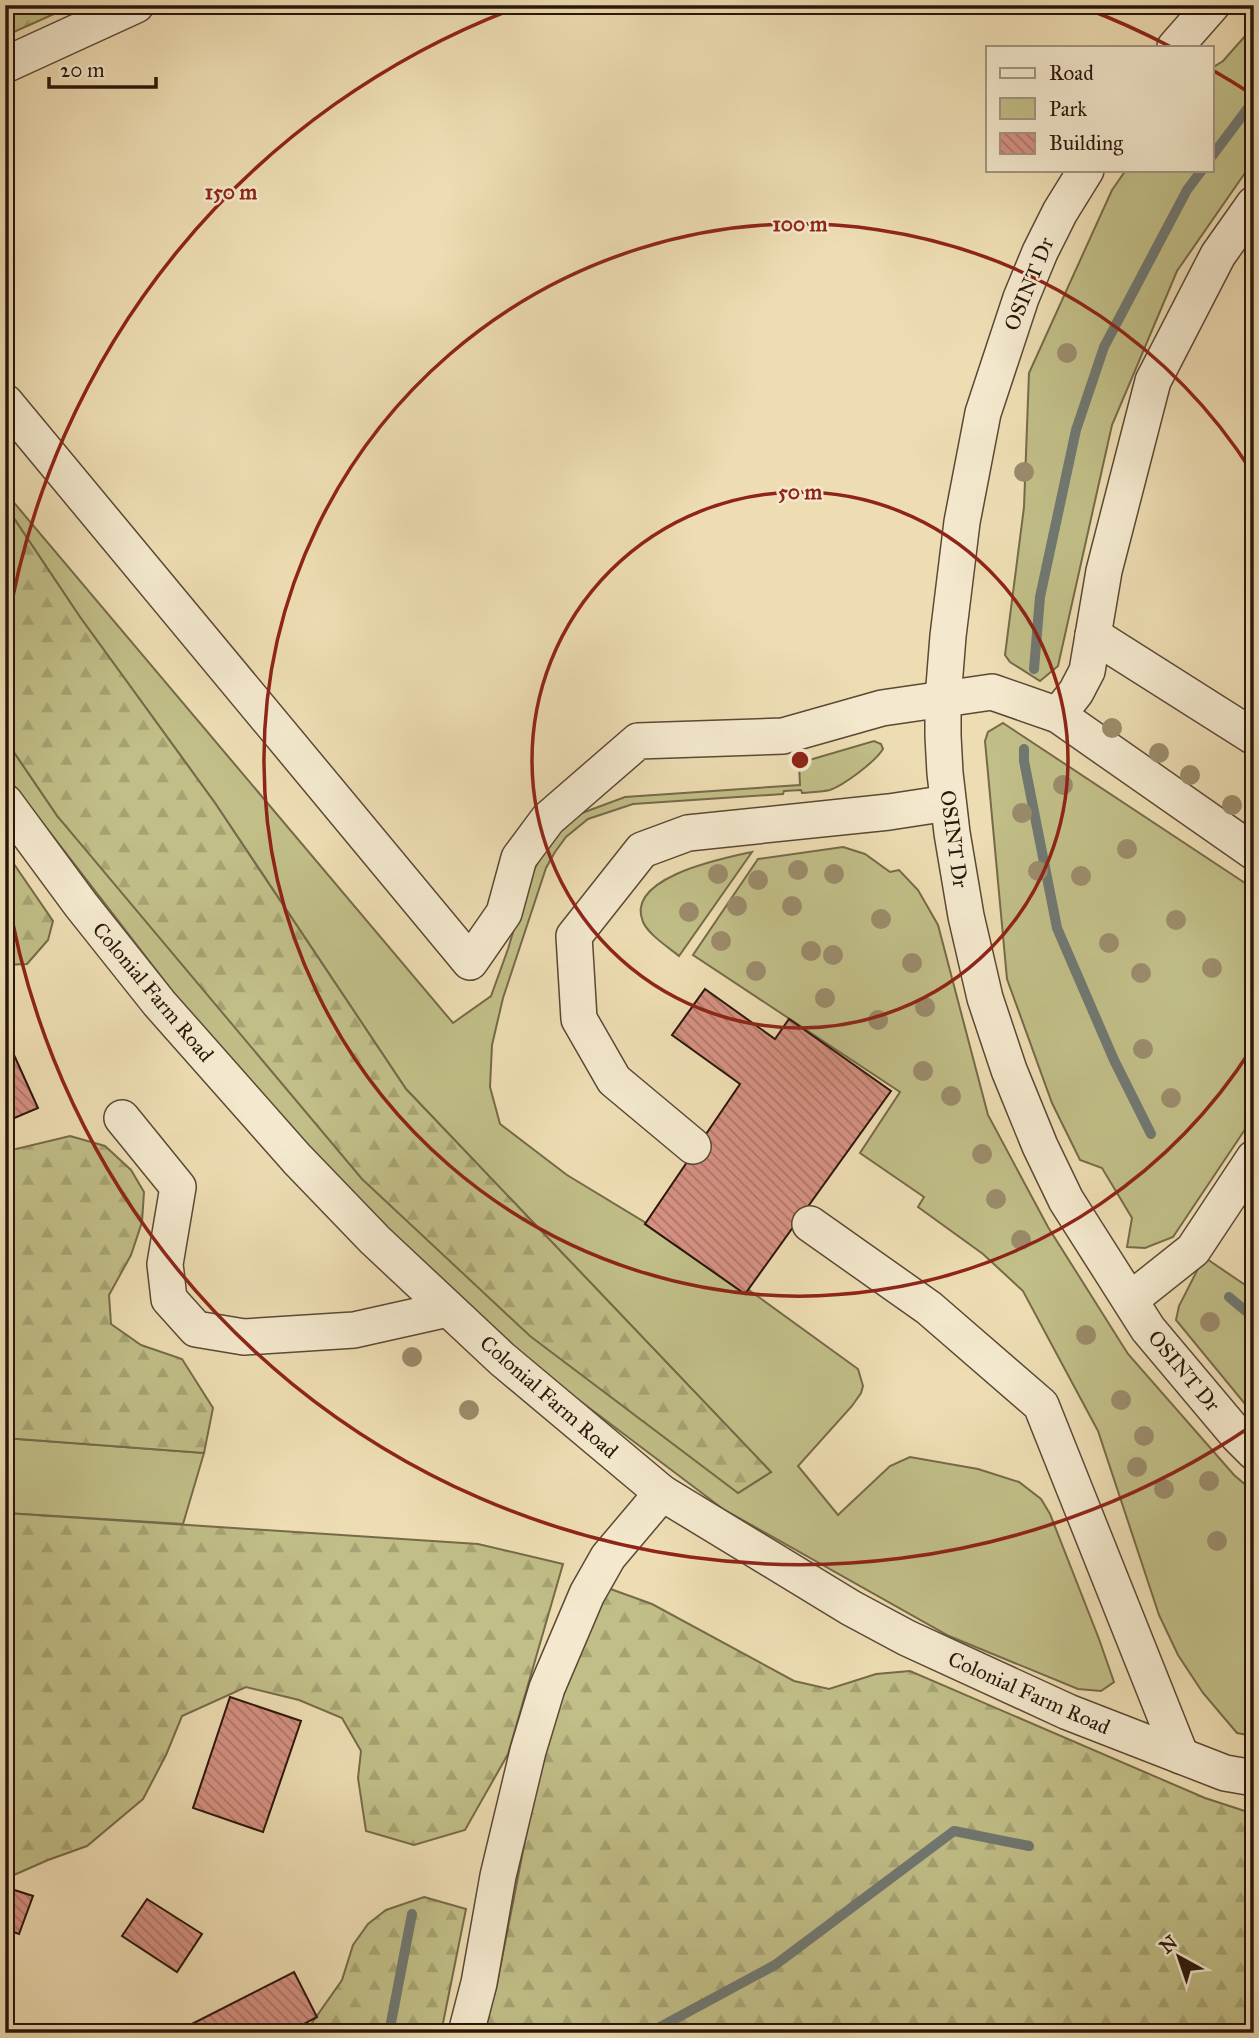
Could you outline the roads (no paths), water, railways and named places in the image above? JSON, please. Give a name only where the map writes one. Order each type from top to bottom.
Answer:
[{"type":"street","points":[[5,65],[136,5]]},
{"type":"street","points":[[1176,46],[1212,5]]},
{"type":"street","name":"OSINT Dr","points":[[1085,172],[1040,252],[986,399],[962,522],[948,636],[943,699],[948,803],[966,916],[985,998],[1009,1070],[1040,1146],[1066,1200],[1148,1329],[1254,1452]]},
{"type":"street","points":[[1058,715],[1076,692],[1087,671],[1104,571],[1153,381],[1219,255],[1254,204]]},
{"type":"street","points":[[5,402],[470,962],[504,914],[519,858],[548,819],[638,741],[783,736],[882,708],[992,692],[1058,715],[1254,852]]},
{"type":"street","points":[[1093,635],[1254,737]]},
{"type":"street","name":"Colonial Farm Road","points":[[5,802],[81,905],[159,1003],[297,1159],[374,1240],[502,1359],[662,1493],[851,1608],[907,1638],[1068,1712],[1225,1773],[1254,1778]]},
{"type":"street","points":[[693,1146],[614,1080],[579,1019],[574,936],[642,850],[688,833],[889,812],[948,803]]},
{"type":"street","points":[[122,1118],[178,1187],[165,1264],[169,1298],[196,1329],[244,1337],[354,1330],[448,1309]]},
{"type":"street","points":[[1130,1300],[1193,1250],[1254,1158]]},
{"type":"street","points":[[810,1224],[929,1308],[1041,1405],[1181,1756]]},
{"type":"street","points":[[466,2033],[479,1983],[498,1876],[528,1751],[548,1688],[587,1594],[608,1557],[662,1493]]},
{"type":"waterway","points":[[1214,153],[1254,100]]},
{"type":"waterway","points":[[1034,669],[1040,597],[1076,430],[1104,347],[1187,190],[1200,172]]},
{"type":"waterway","points":[[1024,749],[1024,761],[1057,928],[1114,1060],[1151,1134]]},
{"type":"waterway","points":[[1229,1297],[1254,1318]]},
{"type":"waterway","points":[[649,2033],[775,1965],[954,1831],[1029,1846]]},
{"type":"waterway","points":[[389,2033],[412,1914]]}]
